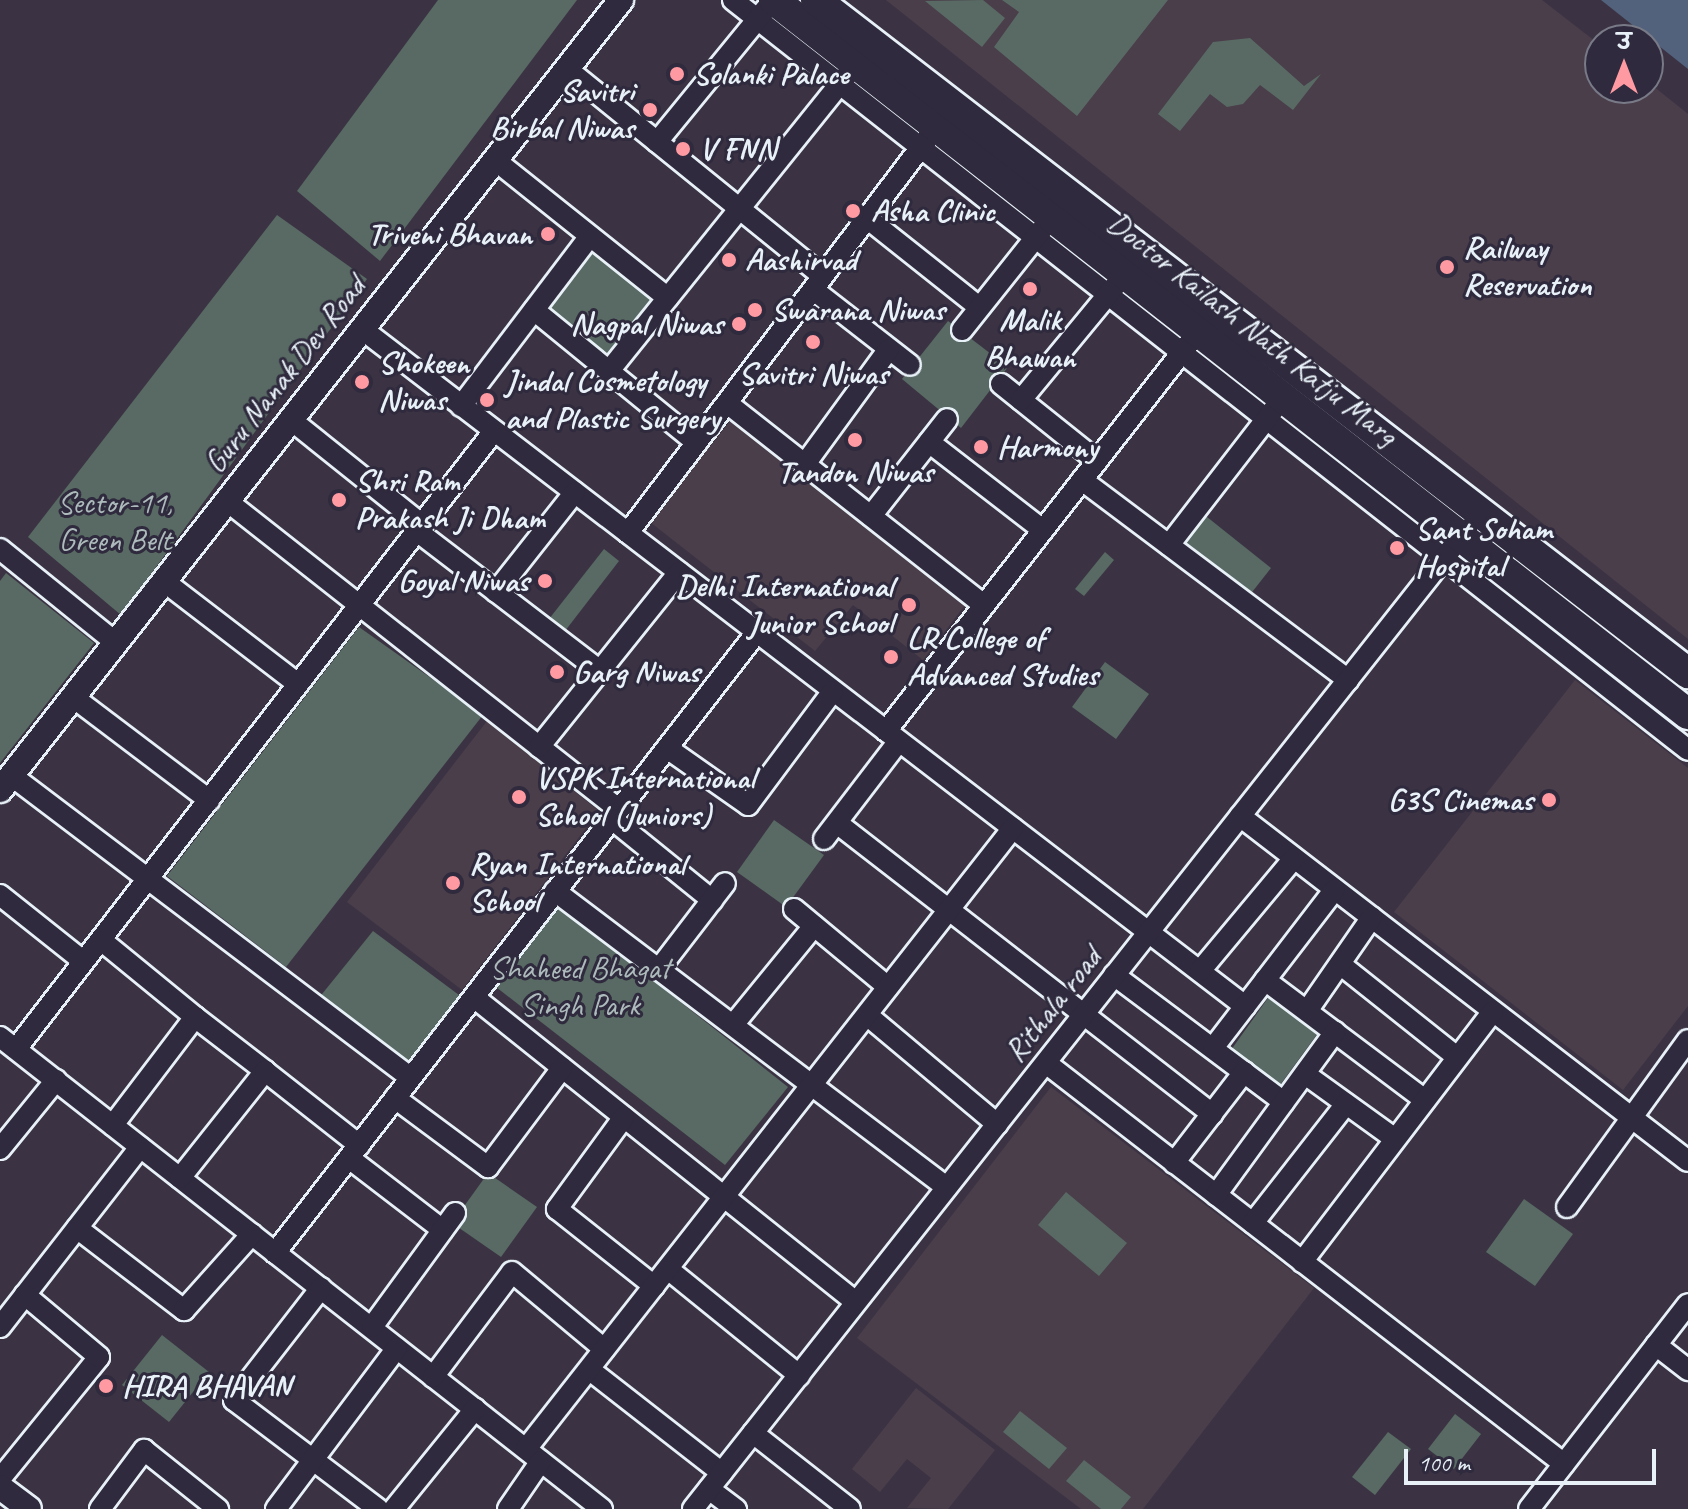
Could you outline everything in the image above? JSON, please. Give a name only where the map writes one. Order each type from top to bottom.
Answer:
[{"type":"main road","name":"Doctor Kailash Nath Katju Marg","points":[[816,0],[1688,673]]},
{"type":"main road","name":"Doctor Kailash Nath Katju Marg","points":[[766,10],[1452,547],[1688,714]]},
{"type":"street","name":"Guru Nanak Dev Road","points":[[6,783],[621,0]]},
{"type":"street","points":[[657,142],[766,10],[733,0]]},
{"type":"street","points":[[567,69],[739,209],[910,365]]},
{"type":"street","points":[[609,371],[848,74]]},
{"type":"street","points":[[628,533],[928,138]]},
{"type":"street","points":[[495,160],[668,298]]},
{"type":"street","points":[[867,218],[979,307]]},
{"type":"street","points":[[962,330],[1044,228]]},
{"type":"street","points":[[461,406],[590,236]]},
{"type":"street","points":[[1021,400],[1116,284]]},
{"type":"street","points":[[534,310],[697,443]]},
{"type":"street","points":[[362,329],[1245,1006]]},
{"type":"street","points":[[1190,343],[984,605],[830,831],[947,912],[1081,1018],[1212,1114]]},
{"type":"street","points":[[805,464],[889,349]]},
{"type":"street","points":[[1001,384],[1097,461]]},
{"type":"street","points":[[727,403],[984,605]]},
{"type":"street","points":[[1169,545],[1275,408]]},
{"type":"street","points":[[290,419],[496,592],[600,671]]},
{"type":"street","points":[[871,516],[947,419]]},
{"type":"street","points":[[494,431],[101,940],[8,1043],[602,1509]]},
{"type":"street","points":[[929,442],[1043,530]]},
{"type":"street","points":[[1082,480],[1348,680]]},
{"type":"street","points":[[496,592],[575,492]]},
{"type":"street","points":[[227,501],[539,747],[712,900]]},
{"type":"street","name":"Rithala road","points":[[693,1509],[1479,513]]},
{"type":"street","points":[[1452,547],[1688,750]]},
{"type":"street","points":[[0,549],[116,643]]},
{"type":"street","points":[[539,747],[679,572]]},
{"type":"street","points":[[165,582],[298,684]]},
{"type":"street","points":[[275,1253],[757,632]]},
{"type":"street","points":[[667,748],[748,805],[833,691]]},
{"type":"street","points":[[73,697],[209,800]]},
{"type":"street","points":[[6,783],[148,879],[411,1078]]},
{"type":"street","points":[[1240,816],[1688,1161]]},
{"type":"street","points":[[508,1509],[534,1455],[604,1349],[1013,828]]},
{"type":"street","points":[[1200,971],[1294,858]]},
{"type":"street","points":[[659,969],[725,883]]},
{"type":"street","points":[[1213,1048],[1335,889]]},
{"type":"street","points":[[555,891],[947,1187]]},
{"type":"street","points":[[0,895],[83,961]]},
{"type":"street","points":[[794,909],[888,987]]},
{"type":"street","points":[[1307,1011],[1372,917]]},
{"type":"street","points":[[733,1025],[814,926]]},
{"type":"street","points":[[101,940],[265,1071],[354,1151],[449,1221],[372,1327]]},
{"type":"street","points":[[1340,964],[1457,1057]]},
{"type":"street","points":[[1114,975],[1284,1102]]},
{"type":"street","points":[[1265,980],[1425,1100]]},
{"type":"street","points":[[475,998],[856,1302]]},
{"type":"street","points":[[1302,1262],[1493,1011]]},
{"type":"street","points":[[867,1015],[997,1124]]},
{"type":"street","points":[[113,1125],[195,1017]]},
{"type":"street","points":[[1216,1195],[1335,1032]]},
{"type":"street","points":[[1567,1207],[1629,1115],[1688,1040]]},
{"type":"street","points":[[1046,1063],[1564,1464]]},
{"type":"street","points":[[395,1098],[488,1167],[562,1068]]},
{"type":"street","points":[[180,1178],[265,1071]]},
{"type":"street","points":[[1174,1163],[1244,1072]]},
{"type":"street","points":[[1305,1074],[1395,1139]]},
{"type":"street","points":[[0,1149],[56,1080]]},
{"type":"street","points":[[1253,1223],[1346,1104]]},
{"type":"street","points":[[624,1117],[557,1209],[654,1286]]},
{"type":"street","points":[[2,1321],[140,1147]]},
{"type":"street","points":[[77,1228],[184,1310],[252,1234]]},
{"type":"street","points":[[668,1269],[799,1375]]},
{"type":"street","points":[[433,1377],[512,1272],[604,1349]]},
{"type":"street","points":[[321,1288],[234,1400],[311,1462],[378,1509]]},
{"type":"street","points":[[0,1479],[99,1357],[25,1295]]},
{"type":"street","points":[[1529,1509],[1688,1304]]},
{"type":"street","points":[[1656,1345],[1688,1370]]},
{"type":"street","points":[[276,1509],[397,1348]]},
{"type":"street","points":[[590,1370],[716,1481],[736,1509]]},
{"type":"street","points":[[394,1509],[475,1409]]},
{"type":"street","points":[[753,1433],[850,1509]]},
{"type":"street","points":[[100,1509],[144,1450],[218,1509]]},
{"type":"street","points":[[0,1487],[29,1509]]},
{"type":"shaded area","points":[[886,0],[1542,0],[1584,33],[1584,104],[1664,104],[1664,95],[1688,114],[1688,639]]},
{"type":"shaded area","points":[[730,421],[965,605],[923,660],[853,605],[815,651],[650,522]]},
{"type":"shaded area","points":[[1575,680],[1688,768],[1688,1006],[1623,1090],[1394,912]]},
{"type":"shaded area","name":"Ryan International School","points":[[487,721],[599,811],[462,990],[347,902]]},
{"type":"shaded area","points":[[1051,1087],[1314,1288],[1143,1509],[1081,1509],[857,1338]]},
{"type":"shaded area","points":[[916,1388],[995,1450],[948,1509],[907,1508],[931,1478],[907,1459],[880,1492],[852,1469]]},
{"type":"green space","points":[[438,0],[577,0],[380,261],[297,191]]},
{"type":"green space","points":[[983,0],[1005,18],[982,47],[925,1]]},
{"type":"green space","points":[[1002,0],[1168,0],[1077,116],[994,47],[1019,12]]},
{"type":"green space","points":[[1250,38],[1304,86],[1321,74],[1293,110],[1260,85],[1243,104],[1227,107],[1210,94],[1180,131],[1158,114],[1213,42]]},
{"type":"green space","name":"Sector-11, Green Belt","points":[[277,215],[367,279],[121,615],[28,537]]},
{"type":"green space","points":[[591,246],[659,297],[609,363],[540,311]]},
{"type":"green space","points":[[948,321],[1008,367],[961,428],[902,379]]},
{"type":"green space","points":[[1202,513],[1271,568],[1249,596],[1180,540]]},
{"type":"green space","points":[[604,549],[619,561],[565,631],[549,619]]},
{"type":"green space","points":[[1105,552],[1114,560],[1084,596],[1075,589]]},
{"type":"green space","points":[[6,573],[94,643],[0,763],[0,581]]},
{"type":"green space","points":[[359,627],[483,715],[286,967],[167,876]]},
{"type":"green space","points":[[1105,662],[1149,694],[1116,739],[1072,707]]},
{"type":"green space","points":[[774,820],[824,855],[786,907],[737,872]]},
{"type":"green space","name":"Shaheed Bhagat Singh Park","points":[[559,906],[788,1087],[725,1165],[496,987]]},
{"type":"green space","points":[[373,931],[463,998],[411,1070],[318,999]]},
{"type":"green space","points":[[1268,998],[1318,1033],[1280,1085],[1231,1050]]},
{"type":"green space","points":[[488,1173],[537,1207],[501,1257],[452,1223]]},
{"type":"green space","points":[[1066,1192],[1127,1243],[1099,1276],[1038,1225]]},
{"type":"green space","points":[[1524,1199],[1573,1234],[1535,1286],[1486,1252]]},
{"type":"green space","points":[[162,1335],[209,1372],[169,1422],[122,1385]]},
{"type":"green space","points":[[1020,1411],[1067,1448],[1049,1469],[1003,1432]]},
{"type":"green space","points":[[1455,1414],[1481,1434],[1454,1469],[1428,1449]]},
{"type":"green space","points":[[1388,1432],[1411,1449],[1375,1495],[1352,1477]]},
{"type":"green space","points":[[1084,1460],[1131,1497],[1121,1509],[1101,1509],[1066,1481]]},
{"type":"water","points":[[1601,0],[1688,0],[1688,69],[1664,50],[1664,24],[1631,24]]},
{"type":"place","name":"Solanki Palace","points":[[677,74]]},
{"type":"place","name":"Savitri Birbal Niwas","points":[[650,110]]},
{"type":"place","name":"V FNN","points":[[683,149]]},
{"type":"place","name":"Asha Clinic","points":[[853,211]]},
{"type":"place","name":"Triveni Bhavan","points":[[548,234]]},
{"type":"place","name":"Aashirvad","points":[[729,260]]},
{"type":"place","name":"Railway Reservation","points":[[1447,267]]},
{"type":"place","name":"Malik Bhawan","points":[[1030,289]]},
{"type":"place","name":"Swarana Niwas","points":[[755,310]]},
{"type":"place","name":"Nagpal Niwas","points":[[739,324]]},
{"type":"place","name":"Savitri Niwas","points":[[813,342]]},
{"type":"place","name":"Shokeen Niwas","points":[[362,382]]},
{"type":"place","name":"Jindal Cosmetology and Plastic Surgery","points":[[487,400]]},
{"type":"place","name":"Tandon Niwas","points":[[855,440]]},
{"type":"place","name":"Harmony","points":[[981,447]]},
{"type":"place","name":"Shri Ram Prakash Ji Dham","points":[[339,500]]},
{"type":"place","name":"Sant Soham Hospital","points":[[1397,548]]},
{"type":"place","name":"Goyal Niwas","points":[[545,581]]},
{"type":"place","name":"Delhi International Junior School","points":[[909,605]]},
{"type":"place","name":"LR College of Advanced Studies","points":[[891,657]]},
{"type":"place","name":"Garg Niwas","points":[[557,672]]},
{"type":"place","name":"VSPK International School (Juniors)","points":[[519,797]]},
{"type":"place","name":"G3S Cinemas","points":[[1549,800]]},
{"type":"place","name":"Ryan International School","points":[[453,883]]},
{"type":"place","name":"HIRA BHAVAN","points":[[106,1386]]}]
